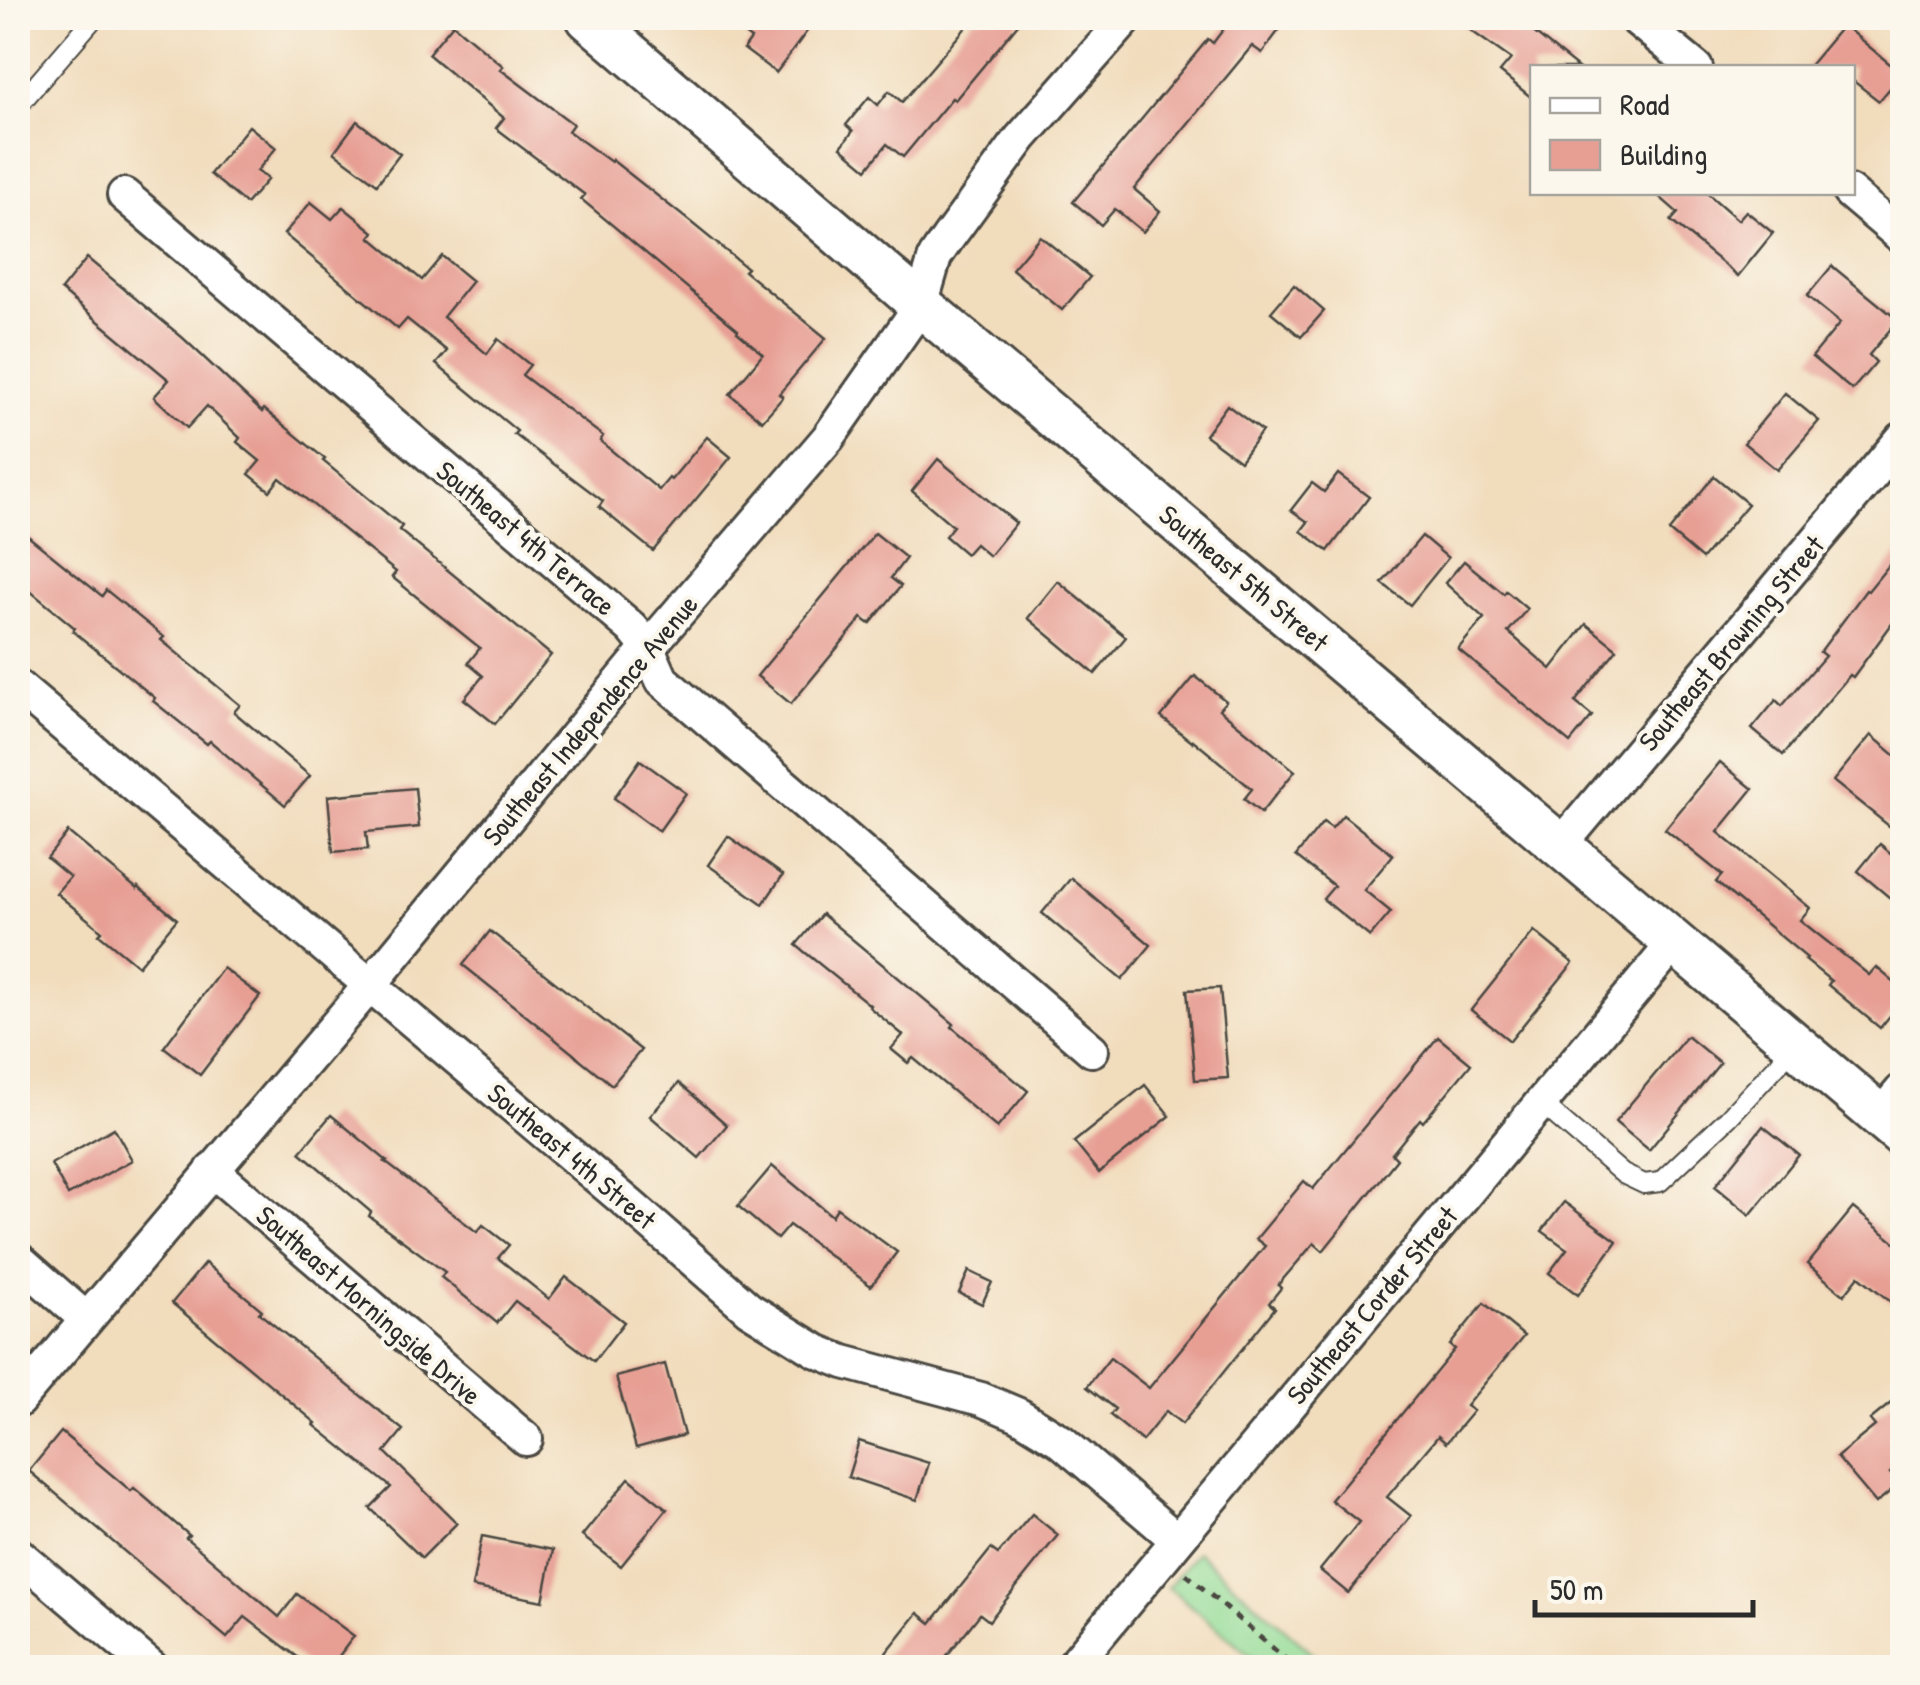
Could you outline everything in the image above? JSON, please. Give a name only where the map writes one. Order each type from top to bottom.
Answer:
[{"type":"street","name":"Southeast 5th Street","points":[[588,18],[1674,943],[1796,1045],[1895,1114]]},
{"type":"street","name":"Southeast Independence Avenue","points":[[18,1401],[828,438],[921,305],[936,257],[948,238],[1020,138],[1127,18]]},
{"type":"street","points":[[1636,18],[1692,65]]},
{"type":"street","name":"Southeast 4th Terrace","points":[[124,195],[632,628],[648,648],[662,680],[1092,1050]]},
{"type":"street","points":[[1853,195],[1902,237]]},
{"type":"street","name":"Southeast Browning Street","points":[[1560,846],[1902,439]]},
{"type":"street","name":"Southeast 4th Street","points":[[18,687],[749,1309],[844,1362],[981,1399],[1019,1415],[1061,1441],[1170,1547]]},
{"type":"street","name":"Southeast Corder Street","points":[[1071,1668],[1674,943]]},
{"type":"street","name":"Southeast Morningside Drive","points":[[212,1170],[526,1439]]},
{"type":"street","points":[[18,1260],[86,1318]]},
{"type":"street","points":[[18,1554],[152,1668]]},
{"type":"lane","points":[[18,106],[94,18]]},
{"type":"lane","points":[[1541,1103],[1623,1174],[1644,1184],[1660,1182],[1728,1118],[1796,1045]]},
{"type":"path","points":[[1170,1547],[1296,1668]]},
{"type":"green space","points":[[1197,1552],[1329,1667],[1264,1667],[1168,1587]]},
{"type":"building","points":[[722,18],[796,18],[810,27],[776,73],[744,49],[751,39]]},
{"type":"building","points":[[974,18],[1023,18],[903,157],[887,144],[867,169],[841,147],[853,131],[846,125],[869,97],[878,105],[889,91],[902,102]]},
{"type":"building","points":[[1232,18],[1288,18],[1262,53],[1252,46],[1134,189],[1160,211],[1143,232],[1115,209],[1101,225],[1073,202],[1208,39],[1213,43]]},
{"type":"building","points":[[1453,18],[1516,18],[1574,65],[1530,65],[1530,96],[1500,72],[1511,59]]},
{"type":"building","points":[[453,24],[503,66],[500,69],[573,124],[568,131],[693,224],[826,338],[779,394],[783,397],[762,421],[730,394],[763,354],[581,199],[585,195],[496,128],[504,118],[428,54]]},
{"type":"building","points":[[1843,25],[1902,74],[1879,101],[1855,82],[1855,65],[1810,65]]},
{"type":"building","points":[[357,121],[400,154],[377,184],[334,152]]},
{"type":"building","points":[[249,126],[276,148],[257,171],[268,179],[246,204],[210,174]]},
{"type":"building","points":[[1657,195],[1709,195],[1738,220],[1746,211],[1773,233],[1738,276],[1671,221],[1678,213]]},
{"type":"building","points":[[311,202],[332,219],[343,207],[374,232],[370,237],[422,280],[442,256],[472,281],[443,317],[487,354],[498,339],[530,365],[522,375],[603,436],[600,441],[659,490],[707,437],[731,457],[653,551],[599,507],[603,501],[514,434],[517,431],[436,364],[447,351],[407,319],[398,329],[284,234]]},
{"type":"building","points":[[1040,236],[1090,277],[1062,310],[1012,269]]},
{"type":"building","points":[[87,258],[183,338],[262,412],[264,409],[402,526],[399,530],[551,655],[495,724],[464,699],[483,676],[468,663],[480,648],[392,577],[396,572],[280,478],[270,491],[249,474],[260,461],[237,442],[240,438],[207,406],[187,428],[154,397],[169,380],[61,290]]},
{"type":"building","points":[[1832,266],[1898,320],[1869,355],[1876,362],[1852,390],[1812,357],[1840,323],[1807,296]]},
{"type":"building","points":[[1294,285],[1324,311],[1301,337],[1271,312]]},
{"type":"building","points":[[1785,393],[1819,421],[1777,470],[1744,443]]},
{"type":"building","points":[[1227,405],[1262,431],[1240,461],[1205,435]]},
{"type":"building","points":[[938,459],[1016,523],[989,556],[975,544],[966,554],[945,536],[953,526],[912,491]]},
{"type":"building","points":[[1338,474],[1369,497],[1328,551],[1301,531],[1308,522],[1291,510],[1312,483],[1324,492]]},
{"type":"building","points":[[1714,476],[1748,504],[1702,559],[1669,531]]},
{"type":"building","points":[[18,528],[102,596],[106,590],[164,637],[161,640],[240,705],[234,712],[310,776],[285,805],[210,741],[207,744],[153,701],[155,698],[18,581]]},
{"type":"building","points":[[875,533],[906,558],[891,578],[901,586],[870,624],[862,618],[791,704],[757,676]]},
{"type":"building","points":[[1422,536],[1448,558],[1410,605],[1382,583]]},
{"type":"building","points":[[1902,549],[1902,610],[1853,677],[1850,675],[1783,755],[1752,729],[1776,700],[1782,706],[1825,656],[1820,652]]},
{"type":"building","points":[[1464,561],[1527,609],[1508,632],[1551,669],[1586,624],[1617,649],[1575,702],[1592,716],[1570,743],[1458,649],[1484,618],[1445,583]]},
{"type":"building","points":[[1058,581],[1126,637],[1095,674],[1028,618]]},
{"type":"building","points":[[1195,676],[1226,701],[1219,709],[1295,771],[1261,813],[1244,799],[1252,789],[1161,717]]},
{"type":"building","points":[[1871,735],[1902,761],[1902,809],[1889,826],[1833,781]]},
{"type":"building","points":[[640,760],[686,793],[659,831],[614,798]]},
{"type":"building","points":[[1720,762],[1753,789],[1718,832],[1810,908],[1800,920],[1869,975],[1876,967],[1902,989],[1902,1001],[1880,1028],[1828,985],[1831,981],[1807,958],[1716,882],[1722,875],[1665,829]]},
{"type":"building","points":[[415,788],[419,827],[366,832],[368,849],[333,852],[328,796]]},
{"type":"building","points":[[1343,815],[1393,855],[1364,890],[1391,912],[1370,937],[1323,899],[1334,886],[1296,856],[1323,822],[1332,828]]},
{"type":"building","points":[[68,832],[177,919],[138,966],[56,893],[70,877],[47,858]]},
{"type":"building","points":[[728,836],[783,875],[763,904],[708,865]]},
{"type":"building","points":[[1880,844],[1902,863],[1902,908],[1858,871]]},
{"type":"building","points":[[1071,878],[1151,945],[1122,980],[1042,913]]},
{"type":"building","points":[[822,914],[1028,1091],[997,1128],[913,1058],[908,1063],[891,1049],[903,1035],[796,945]]},
{"type":"building","points":[[490,931],[641,1050],[612,1085],[463,965]]},
{"type":"building","points":[[1534,931],[1573,963],[1510,1041],[1471,1010]]},
{"type":"building","points":[[223,968],[260,996],[200,1075],[164,1047]]},
{"type":"building","points":[[1220,988],[1228,1078],[1195,1080],[1187,990]]},
{"type":"building","points":[[1687,1036],[1720,1063],[1649,1150],[1615,1122]]},
{"type":"building","points":[[1438,1037],[1471,1064],[1392,1154],[1397,1159],[1323,1251],[1314,1243],[1278,1285],[1281,1288],[1269,1303],[1275,1308],[1182,1424],[1166,1411],[1142,1441],[1110,1415],[1115,1409],[1087,1387],[1110,1358],[1149,1388],[1265,1246],[1256,1239],[1304,1181],[1313,1189]]},
{"type":"building","points":[[679,1083],[727,1125],[699,1158],[650,1116]]},
{"type":"building","points":[[1145,1085],[1170,1116],[1099,1173],[1074,1142]]},
{"type":"building","points":[[331,1115],[477,1232],[483,1225],[509,1245],[498,1258],[549,1299],[566,1277],[624,1322],[594,1361],[515,1301],[497,1323],[441,1277],[445,1272],[369,1216],[371,1212],[300,1152]]},
{"type":"building","points":[[1763,1126],[1799,1155],[1750,1215],[1715,1186]]},
{"type":"building","points":[[114,1128],[132,1160],[68,1195],[51,1164]]},
{"type":"building","points":[[772,1166],[832,1216],[837,1208],[897,1252],[871,1286],[789,1225],[777,1239],[738,1206]]},
{"type":"building","points":[[1564,1202],[1617,1241],[1578,1295],[1549,1273],[1567,1249],[1542,1231]]},
{"type":"building","points":[[1853,1208],[1902,1248],[1902,1311],[1859,1276],[1844,1295],[1807,1264]]},
{"type":"building","points":[[205,1263],[262,1310],[259,1313],[403,1430],[385,1452],[457,1523],[422,1558],[370,1508],[391,1487],[172,1303]]},
{"type":"building","points":[[969,1271],[992,1282],[982,1304],[959,1293]]},
{"type":"building","points":[[1484,1303],[1524,1336],[1466,1406],[1473,1411],[1446,1443],[1438,1436],[1387,1497],[1411,1516],[1348,1593],[1320,1570],[1359,1522],[1331,1500],[1455,1349],[1450,1345]]},
{"type":"building","points":[[665,1364],[684,1435],[636,1448],[616,1377]]},
{"type":"building","points":[[1902,1394],[1902,1462],[1890,1473],[1899,1484],[1876,1503],[1837,1457],[1875,1426],[1870,1420]]},
{"type":"building","points":[[61,1432],[131,1491],[134,1488],[279,1617],[297,1594],[354,1636],[330,1668],[312,1668],[245,1617],[227,1638],[29,1471]]},
{"type":"building","points":[[859,1441],[929,1463],[917,1500],[848,1477]]},
{"type":"building","points":[[629,1478],[667,1509],[621,1566],[582,1536]]},
{"type":"building","points":[[1032,1514],[1058,1535],[989,1621],[980,1614],[937,1668],[874,1668],[918,1613],[931,1623],[991,1549],[998,1554]]},
{"type":"building","points":[[482,1536],[553,1550],[543,1601],[472,1587]]}]
